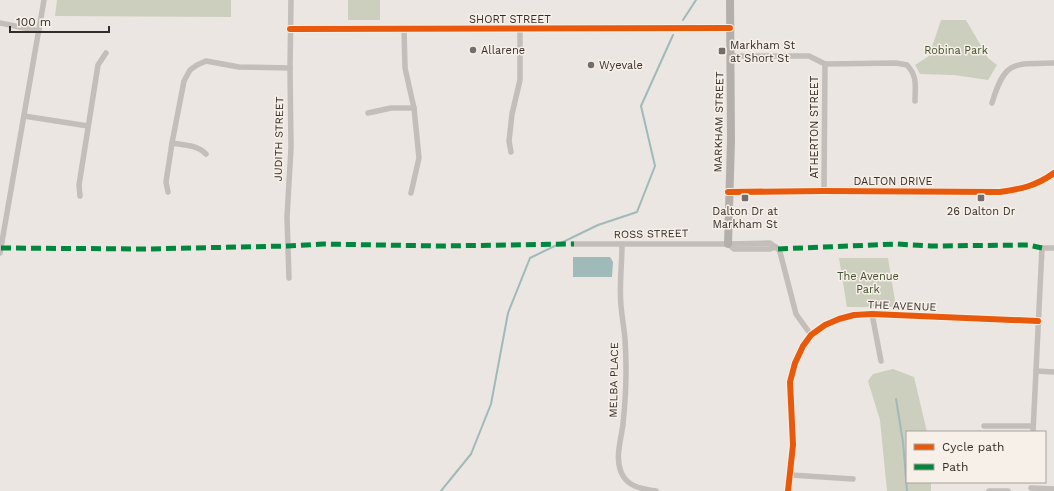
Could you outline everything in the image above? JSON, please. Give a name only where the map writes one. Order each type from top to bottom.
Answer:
[{"type":"street","points":[[0,253],[44,0]]},
{"type":"street","name":"JUDITH STREET","points":[[289,278],[287,217],[291,148],[291,0]]},
{"type":"street","name":"MARKHAM STREET","points":[[728,244],[728,192],[731,140],[730,0]]},
{"type":"street","points":[[0,23],[39,31]]},
{"type":"street","name":"SHORT STREET","points":[[290,30],[730,28]]},
{"type":"street","points":[[404,29],[405,68],[414,108],[419,158],[411,193]]},
{"type":"street","points":[[511,152],[508,141],[512,114],[520,80],[520,29]]},
{"type":"street","points":[[80,196],[79,185],[98,65],[106,53]]},
{"type":"street","points":[[731,56],[809,56],[825,64],[896,63],[907,65],[913,72],[916,80],[915,101]]},
{"type":"street","points":[[168,192],[166,182],[172,143],[184,81],[190,70],[206,61],[239,67],[290,68]]},
{"type":"street","points":[[992,103],[1003,76],[1011,68],[1021,64],[1054,63]]},
{"type":"street","name":"ATHERTON STREET","points":[[824,191],[825,64]]},
{"type":"street","points":[[368,114],[391,108],[414,108]]},
{"type":"street","points":[[24,116],[88,126]]},
{"type":"street","points":[[172,143],[196,148],[206,154]]},
{"type":"street","name":"DALTON DRIVE","points":[[728,192],[1000,192],[1022,189],[1043,181],[1054,173]]},
{"type":"street","name":"ROSS STREET","points":[[574,244],[622,245],[770,243],[777,248],[782,256],[796,314],[810,335]]},
{"type":"street","name":"MELBA PLACE","points":[[622,245],[621,301],[625,339],[626,394],[618,455],[619,464],[621,472],[628,482],[640,489],[656,491]]},
{"type":"street","points":[[984,426],[1033,429],[1042,248],[1054,248]]},
{"type":"street","points":[[872,314],[881,360]]},
{"type":"street","name":"THE AVENUE","points":[[788,491],[791,475],[792,445],[790,382],[794,363],[810,335],[825,325],[854,315],[872,314],[1038,321]]},
{"type":"street","points":[[1036,371],[1054,372]]},
{"type":"street","points":[[791,475],[854,479]]},
{"type":"street","points":[[1031,490],[1054,489]]},
{"type":"street","points":[[989,491],[1008,491]]},
{"type":"green space","points":[[57,0],[231,0],[231,17],[55,16]]},
{"type":"green space","points":[[348,0],[380,0],[380,20],[348,20]]},
{"type":"green space","name":"Robina Park","points":[[941,20],[966,20],[988,58],[997,65],[988,80],[954,75],[920,74],[915,65],[929,56]]},
{"type":"green space","name":"The Avenue Park","points":[[839,258],[888,258],[896,307],[847,307]]},
{"type":"green space","points":[[893,369],[914,377],[927,431],[906,431],[906,483],[931,483],[931,491],[887,491],[880,420],[868,381],[873,374]]},
{"type":"water","points":[[573,257],[610,257],[613,262],[612,277],[573,277]]},
{"type":"waterway","points":[[683,20],[696,0]]},
{"type":"waterway","points":[[441,491],[471,454],[491,404],[508,313],[530,258],[598,225],[637,212],[655,166],[641,106],[673,35]]},
{"type":"waterway","points":[[896,399],[903,442],[906,479]]},
{"type":"waterway","points":[[906,483],[907,491]]},
{"type":"marked path","points":[[1,248],[146,249],[323,244],[439,246],[574,244]]},
{"type":"marked path","points":[[778,249],[897,244],[931,246],[1028,245],[1042,248]]},
{"type":"cycle path","points":[[290,29],[730,28]]},
{"type":"cycle path","points":[[728,192],[1000,192],[1028,186],[1041,181],[1054,173]]},
{"type":"cycle path","points":[[788,491],[793,445],[790,382],[795,363],[803,346],[811,335],[825,325],[854,315],[872,314],[1038,321]]},
{"type":"place","name":"Allarene","points":[[473,50]]},
{"type":"place","name":"Markham St at Short St","points":[[722,51]]},
{"type":"place","name":"Wyevale","points":[[591,65]]},
{"type":"place","name":"Dalton Dr at Markham St","points":[[745,198]]},
{"type":"place","name":"26 Dalton Dr","points":[[981,198]]}]
